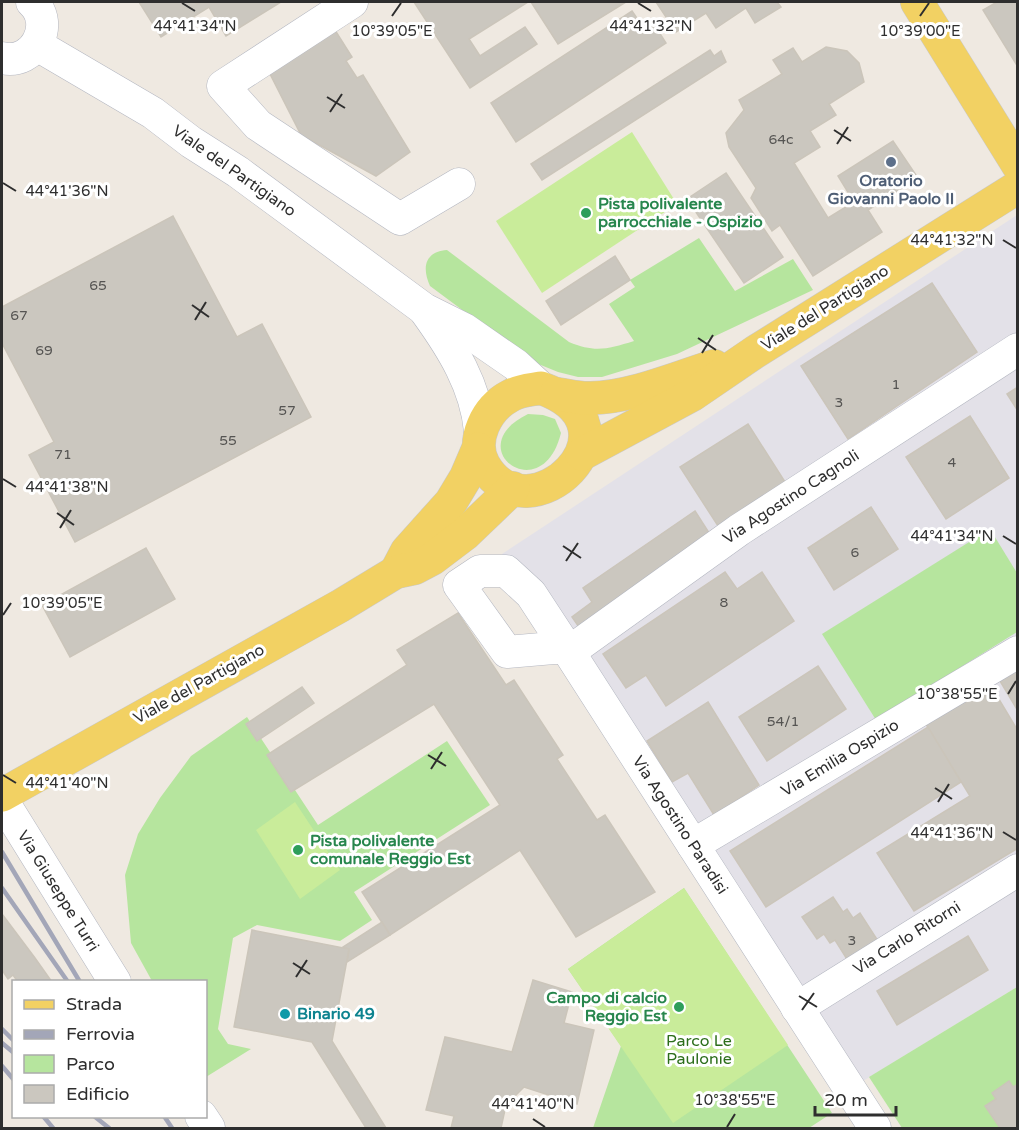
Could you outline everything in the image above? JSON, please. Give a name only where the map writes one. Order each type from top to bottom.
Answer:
[{"type":"main road","points":[[917,2],[1013,148]]},
{"type":"main road","name":"Viale del Partigiano","points":[[582,454],[692,395],[755,352],[1017,188]]},
{"type":"main road","name":"Viale del Partigiano","points":[[396,572],[407,551],[451,502],[466,477],[488,417],[497,405],[510,396],[524,390],[548,391],[587,398],[629,392],[755,352]]},
{"type":"main road","name":"Viale del Partigiano","points":[[479,440],[482,462],[499,482],[529,491],[545,488],[561,480],[573,469],[582,454],[585,440],[583,426],[577,412],[548,391]]},
{"type":"main road","name":"Viale del Partigiano","points":[[2,795],[340,606],[396,572],[415,568],[432,559],[465,534],[513,488]]},
{"type":"street","points":[[2,58],[18,58],[28,54],[37,45],[43,26],[41,15],[32,2]]},
{"type":"street","points":[[352,2],[223,86],[258,125],[400,219],[459,184]]},
{"type":"street","name":"Viale del Partigiano","points":[[37,45],[153,112],[191,142],[238,172],[424,309],[464,329],[516,365],[548,391]]},
{"type":"street","name":"Viale del Partigiano","points":[[424,309],[446,340],[463,370],[478,412],[479,440]]},
{"type":"street","name":"Via Agostino Cagnoli","points":[[567,649],[740,530],[1017,349]]},
{"type":"street","name":"Via Agostino Paradisi","points":[[567,649],[507,652],[459,585],[480,571],[506,571],[531,594],[567,649],[693,845],[797,1008],[875,1128]]},
{"type":"street","name":"Via Emilia Ospizio","points":[[693,845],[1017,652]]},
{"type":"street","name":"Via Giuseppe Turri","points":[[2,800],[114,980]]},
{"type":"street","name":"Via Carlo Ritorni","points":[[797,1008],[1017,870]]},
{"type":"shaded area","points":[[1017,215],[1017,987],[850,1089],[502,554]]},
{"type":"green space","name":"Pista polivalente parrocchiale - Ospizio","points":[[632,132],[677,204],[542,293],[496,221]]},
{"type":"green space","points":[[699,238],[735,291],[793,259],[813,290],[677,354],[602,377],[578,377],[531,361],[430,286],[426,273],[429,258],[439,251],[447,250],[569,342],[586,348],[609,348],[634,341],[609,304],[635,287],[630,280]]},
{"type":"green space","points":[[528,414],[555,419],[561,433],[551,456],[538,467],[524,470],[511,465],[503,455],[501,442],[509,428]]},
{"type":"green space","points":[[990,529],[1017,573],[1017,632],[876,720],[822,634]]},
{"type":"green space","points":[[247,717],[318,825],[447,741],[490,805],[354,892],[372,920],[340,941],[257,925],[233,938],[218,1029],[228,1044],[251,1049],[207,1076],[207,980],[151,980],[131,943],[125,875],[138,834],[160,798],[191,756]]},
{"type":"green space","name":"Pista polivalente comunale Reggio Est","points":[[295,802],[340,870],[300,899],[256,830]]},
{"type":"green space","name":"Campo di calcio Reggio Est","points":[[684,888],[832,1113],[809,1128],[593,1128],[621,1046],[568,969]]},
{"type":"green space","name":"Campo di calcio Reggio Est","points":[[684,888],[788,1045],[673,1123],[568,969]]},
{"type":"green space","points":[[1017,987],[1017,1128],[902,1128],[869,1077]]},
{"type":"building","points":[[139,2],[195,2],[197,4],[201,2],[281,2],[226,36],[209,7],[161,37]]},
{"type":"building","points":[[414,2],[528,2],[469,39],[480,56],[525,27],[537,44],[470,88]]},
{"type":"building","points":[[531,2],[626,2],[558,44]]},
{"type":"building","points":[[656,2],[777,2],[781,7],[755,23],[746,8],[716,28],[706,13],[676,32]]},
{"type":"building","points":[[997,2],[1018,2],[1018,67],[983,10]]},
{"type":"building","points":[[632,11],[643,27],[652,21],[666,43],[516,142],[491,103]]},
{"type":"building","points":[[333,27],[352,57],[346,61],[357,78],[363,75],[410,152],[376,176],[301,135],[267,68]]},
{"type":"building","points":[[826,47],[847,51],[859,63],[864,82],[829,104],[836,115],[810,131],[820,147],[794,163],[828,218],[854,202],[838,176],[893,141],[918,178],[868,210],[882,232],[813,276],[780,225],[772,231],[751,198],[756,188],[729,147],[726,133],[744,110],[739,100],[782,74],[773,60],[793,48],[802,62]]},
{"type":"building","points":[[710,50],[714,56],[721,51],[726,62],[542,180],[531,164]]},
{"type":"building","points":[[726,173],[783,257],[744,283],[687,199]]},
{"type":"building","points":[[173,216],[237,337],[262,324],[311,417],[75,542],[29,455],[54,442],[2,343],[2,307]]},
{"type":"building","points":[[615,256],[630,280],[561,325],[546,301]]},
{"type":"building","points":[[932,283],[977,352],[848,439],[801,366]]},
{"type":"building","points":[[1018,387],[1018,411],[1007,394]]},
{"type":"building","points":[[970,416],[1009,478],[946,519],[906,457]]},
{"type":"building","points":[[748,424],[787,485],[720,529],[680,467]]},
{"type":"building","points":[[871,507],[898,549],[834,590],[808,548]]},
{"type":"building","points":[[695,511],[713,539],[583,633],[572,617],[592,602],[583,588]]},
{"type":"building","points":[[146,548],[175,599],[70,657],[42,605]]},
{"type":"building","points":[[725,572],[737,589],[762,572],[794,621],[666,706],[646,675],[626,688],[603,654]]},
{"type":"building","points":[[458,613],[506,685],[514,680],[563,755],[557,759],[597,820],[605,815],[655,892],[576,937],[520,850],[390,935],[362,892],[500,805],[434,704],[291,792],[267,755],[407,665],[397,650]]},
{"type":"building","points":[[1018,663],[1018,711],[997,676]]},
{"type":"building","points":[[818,666],[846,709],[767,761],[739,717]]},
{"type":"building","points":[[988,681],[1018,731],[1018,848],[914,911],[877,853],[970,796],[924,721]]},
{"type":"building","points":[[302,687],[314,703],[257,741],[246,724]]},
{"type":"building","points":[[708,702],[759,785],[714,815],[688,773],[672,782],[647,741]]},
{"type":"building","points":[[928,727],[961,782],[766,907],[730,851]]},
{"type":"building","points":[[833,897],[843,912],[847,909],[853,918],[860,913],[880,944],[850,964],[835,940],[830,943],[824,934],[817,939],[802,917]]},
{"type":"building","points":[[2,914],[51,980],[17,980],[13,975],[8,979],[2,970]]},
{"type":"building","points":[[382,922],[390,935],[347,962],[349,949],[343,947]]},
{"type":"building","points":[[252,930],[349,949],[332,1041],[386,1128],[366,1128],[312,1042],[234,1027]]},
{"type":"building","points":[[968,936],[988,970],[897,1025],[877,991]]},
{"type":"building","points":[[533,980],[572,992],[564,1023],[594,1030],[577,1104],[524,1087],[506,1105],[501,1128],[451,1128],[454,1116],[426,1110],[445,1037],[512,1052]]},
{"type":"building","points":[[1009,1081],[1013,1087],[1018,1084],[1018,1128],[1000,1128],[985,1106],[996,1099],[992,1093]]},
{"type":"railway","points":[[2,852],[79,980]]},
{"type":"railway","points":[[2,888],[67,980]]},
{"type":"railway","points":[[2,1029],[12,1039]]},
{"type":"railway","points":[[2,1043],[12,1051]]},
{"type":"railway","points":[[2,1066],[12,1078]]},
{"type":"railway","points":[[45,1118],[53,1128]]},
{"type":"railway","points":[[96,1118],[109,1128]]},
{"type":"railway","points":[[165,1118],[172,1128]]},
{"type":"place","name":"Oratorio Giovanni Paolo II","points":[[891,162]]},
{"type":"place","name":"Pista polivalente parrocchiale - Ospizio","points":[[586,213]]},
{"type":"place","name":"Pista polivalente comunale Reggio Est","points":[[298,850]]},
{"type":"place","name":"Campo di calcio Reggio Est","points":[[679,1007]]},
{"type":"place","name":"Binario 49","points":[[285,1014]]},
{"type":"park label","name":"Parco Le Paulonie","points":[[699,1050]]}]
